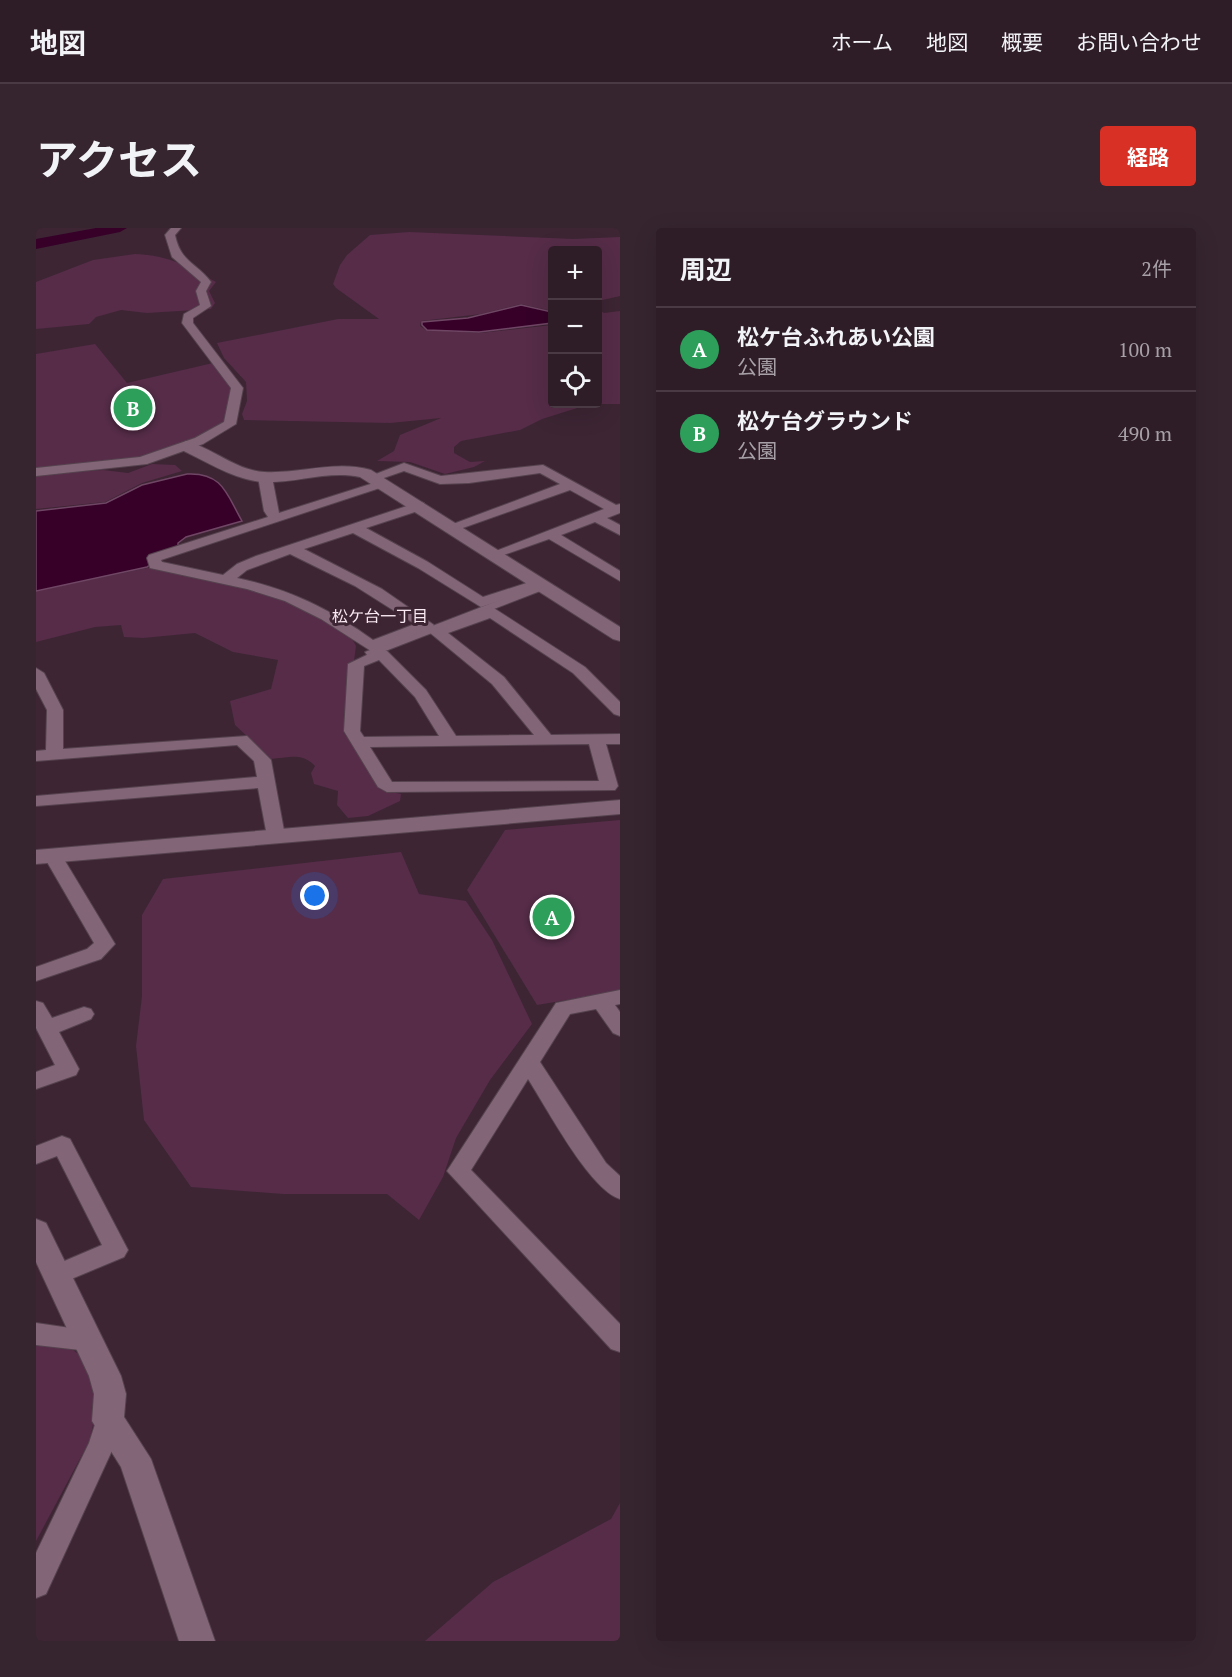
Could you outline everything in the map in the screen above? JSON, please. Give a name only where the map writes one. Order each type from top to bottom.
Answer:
[{"type":"street","points":[[36,472],[127,465],[186,446],[227,427],[232,420],[238,391],[187,324],[188,316],[206,306],[201,291],[206,280],[179,262],[170,235],[176,228]]},
{"type":"street","points":[[186,446],[238,471],[265,477],[335,469],[355,470],[380,481],[620,635]]},
{"type":"street","points":[[291,549],[352,576],[385,595],[426,625],[371,646],[333,619],[280,594],[227,579],[155,565],[154,558],[276,519],[380,481],[404,467],[440,480],[469,479],[543,469],[617,509]]},
{"type":"street","points":[[265,477],[271,511],[276,519]]},
{"type":"street","points":[[452,527],[570,485]]},
{"type":"street","points":[[227,579],[242,567],[419,506]]},
{"type":"street","points":[[495,554],[617,509]]},
{"type":"street","points":[[596,517],[620,531]]},
{"type":"street","points":[[355,528],[423,565],[481,603],[542,584]]},
{"type":"street","points":[[550,534],[620,577]]},
{"type":"street","points":[[371,652],[542,584]]},
{"type":"street","points":[[547,741],[506,685],[437,632],[492,612],[579,670],[620,711]]},
{"type":"street","points":[[450,741],[437,717],[412,681],[381,654],[356,664],[352,731],[387,787],[609,786],[597,741]]},
{"type":"street","points":[[36,673],[55,710],[54,755]]},
{"type":"street","points":[[358,742],[620,739]]},
{"type":"street","points":[[36,756],[241,740],[262,760],[276,836]]},
{"type":"street","points":[[36,801],[265,782]]},
{"type":"street","points":[[36,974],[94,954],[105,944],[44,856],[620,807]]},
{"type":"street","points":[[620,1028],[610,998],[562,1008],[458,1171],[620,1341]]},
{"type":"street","points":[[36,1008],[68,1069],[36,1081]]},
{"type":"street","points":[[47,1028],[84,1014]]},
{"type":"street","points":[[528,1061],[598,1169],[620,1190]]},
{"type":"street","points":[[36,1155],[62,1145],[116,1250],[57,1275]]},
{"type":"street","points":[[36,1231],[89,1340],[110,1394],[108,1421],[102,1444],[36,1584]]},
{"type":"street","points":[[36,1334],[89,1340]]},
{"type":"street","points":[[108,1421],[135,1459],[194,1639]]},
{"type":"shaded area","points":[[409,232],[573,239],[620,237],[620,296],[602,300],[602,246],[548,246],[548,310],[521,304],[481,314],[421,321],[420,326],[426,330],[480,333],[548,325],[548,408],[577,408],[542,419],[520,430],[461,441],[454,447],[454,453],[470,462],[485,461],[474,467],[445,474],[410,462],[377,461],[394,451],[400,435],[441,418],[390,423],[244,420],[242,414],[247,401],[246,382],[224,358],[217,343],[338,319],[379,319],[333,284],[340,265],[347,255],[370,235]]},
{"type":"shaded area","points":[[135,254],[177,262],[216,282],[209,291],[215,303],[211,309],[147,313],[121,310],[96,317],[89,324],[36,329],[36,282],[93,260]]},
{"type":"shaded area","points":[[521,305],[548,311],[548,323],[479,332],[427,330],[422,325],[422,322],[468,318]]},
{"type":"shaded area","points":[[620,311],[620,404],[602,404],[602,312]]},
{"type":"shaded area","points":[[95,344],[127,383],[213,363],[232,384],[226,424],[182,446],[158,453],[109,462],[36,470],[36,354]]},
{"type":"shaded area","points":[[152,464],[175,465],[182,471],[142,483],[105,502],[36,509],[36,474],[103,470],[128,473]]},
{"type":"shaded area","points":[[187,474],[199,474],[216,481],[227,494],[242,521],[186,537],[178,543],[178,547],[147,567],[36,591],[36,511],[106,503],[142,485]]},
{"type":"shaded area","points":[[147,568],[195,575],[261,592],[322,617],[344,631],[356,646],[344,733],[388,791],[401,794],[400,801],[368,816],[348,818],[337,805],[338,791],[314,784],[311,773],[315,766],[300,757],[271,759],[235,725],[230,701],[271,689],[278,660],[233,652],[195,633],[143,638],[124,637],[121,625],[95,627],[36,642],[36,591]]},
{"type":"shaded area","points":[[620,820],[620,991],[537,1005],[467,890],[505,830]]},
{"type":"shaded area","points":[[401,852],[419,894],[466,901],[492,940],[532,1024],[490,1080],[456,1138],[443,1177],[419,1220],[387,1194],[283,1194],[191,1187],[144,1120],[136,1046],[142,996],[142,915],[163,879]]},
{"type":"shaded area","points":[[66,1345],[84,1358],[98,1398],[90,1440],[36,1541],[36,1346]]},
{"type":"shaded area","points":[[620,1503],[620,1641],[425,1641],[493,1582],[611,1519]]},
{"type":"waterway","points":[[36,244],[120,228]]},
{"type":"place","name":"松ケ台グラウンド","points":[[133,408]]},
{"type":"place","name":"松ケ台ふれあい公園","points":[[552,917]]},
{"type":"district","name":"松ケ台一丁目","points":[[380,616]]}]
